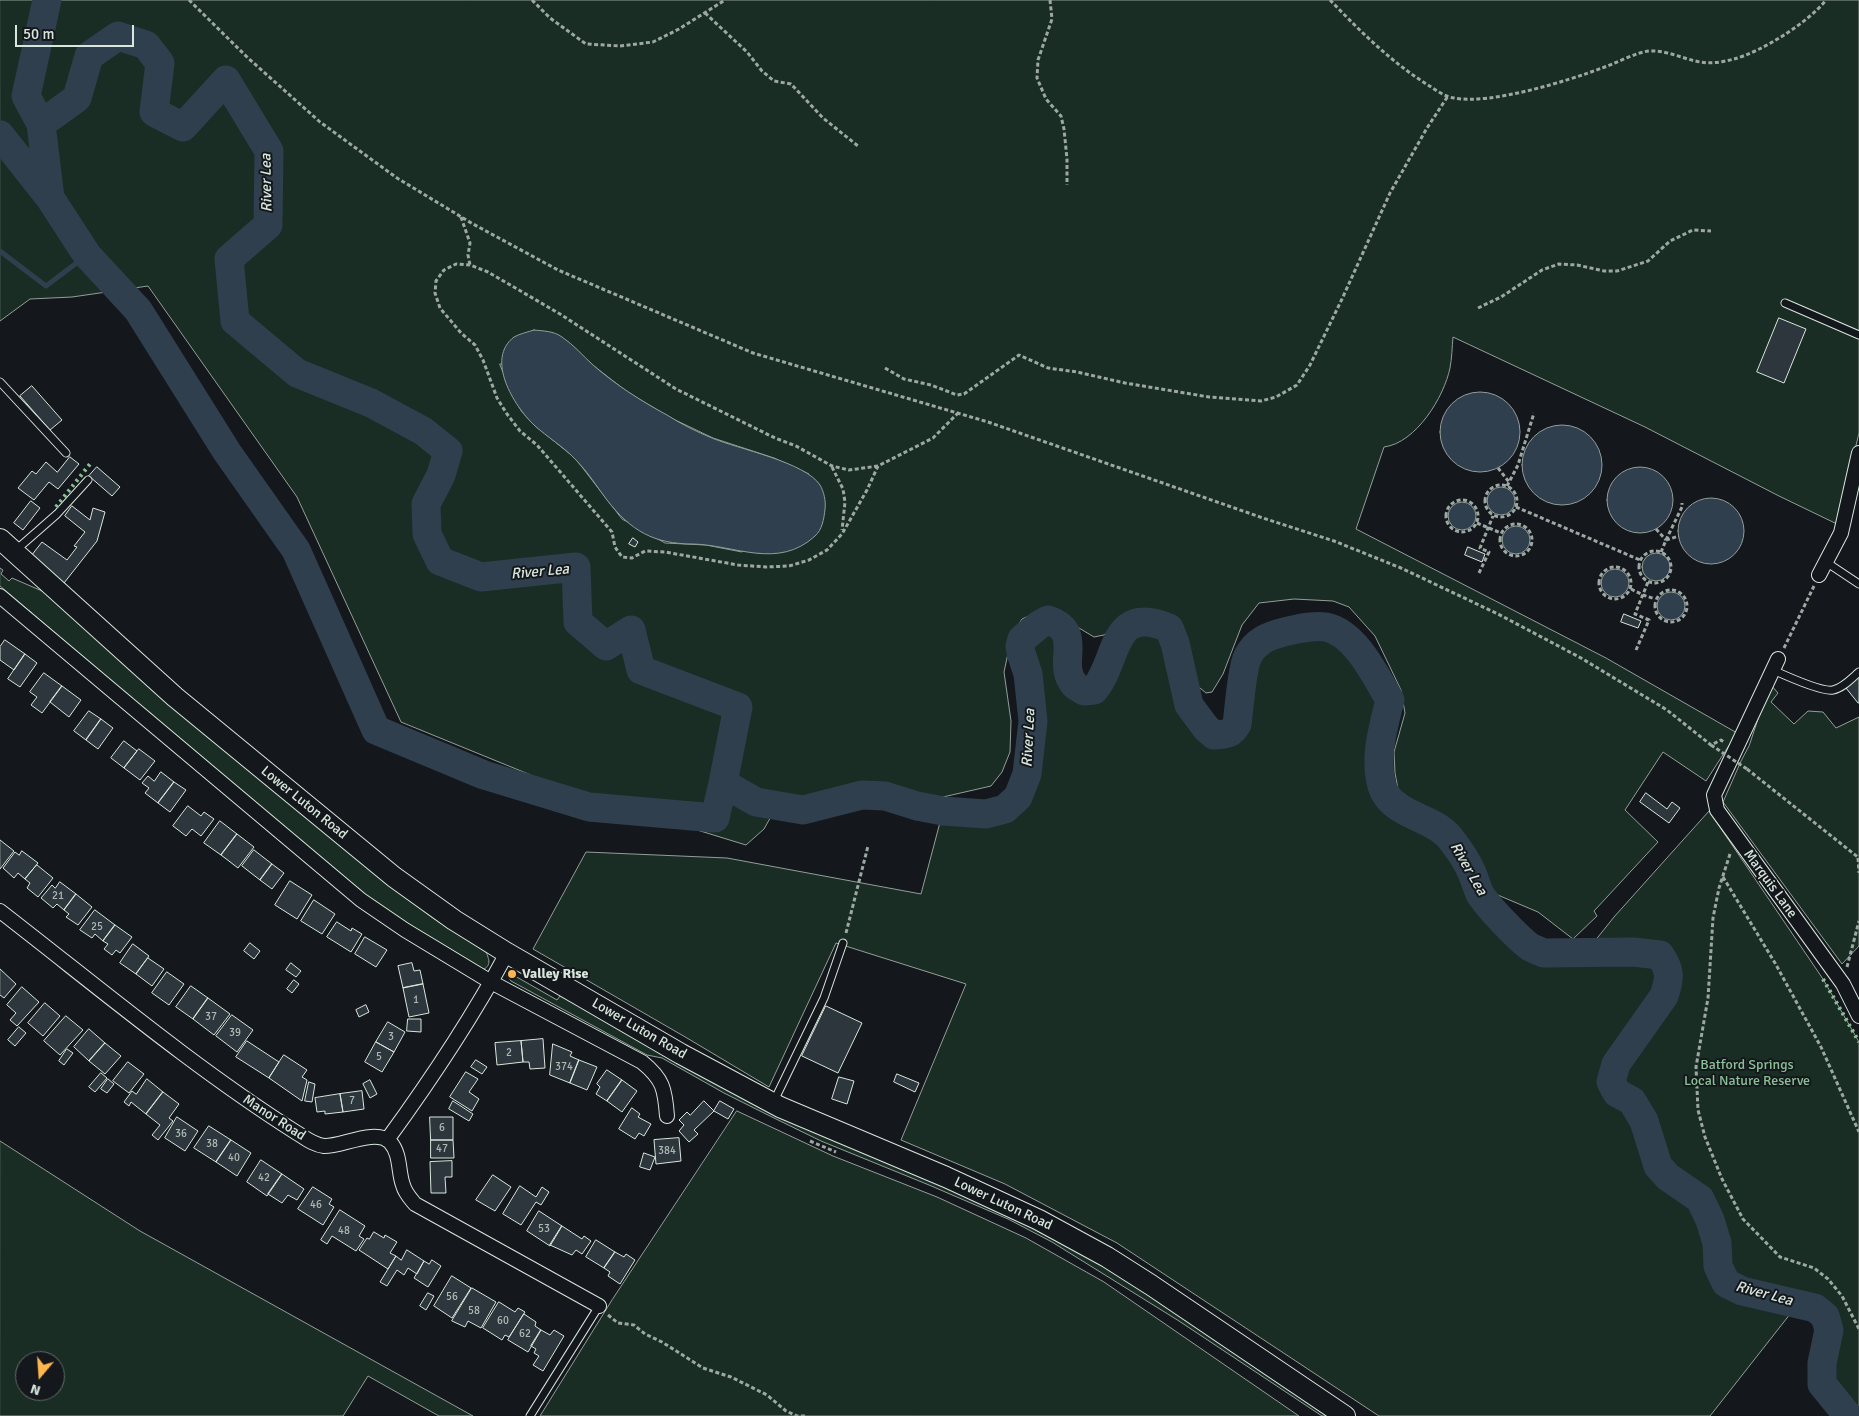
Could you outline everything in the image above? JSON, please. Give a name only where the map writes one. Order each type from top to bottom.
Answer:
[{"type":"main road","name":"Lower Luton Road","points":[[7,546],[175,697],[394,877],[454,920],[507,954],[681,1054],[773,1103],[1039,1220],[1106,1257],[1151,1285],[1345,1416]]},
{"type":"street","points":[[1819,575],[1841,533],[1859,453]]},
{"type":"street","name":"Lower Luton Road","points":[[0,596],[361,900],[405,930],[491,982],[642,1062],[660,1080],[666,1093],[667,1116]]},
{"type":"street","name":"Marquis Lane","points":[[1775,665],[1714,795],[1717,810],[1843,984],[1859,1016]]},
{"type":"street","name":"Manor Road","points":[[0,911],[222,1083],[312,1143],[324,1146],[372,1138],[387,1140]]},
{"type":"street","points":[[507,954],[411,1108],[387,1140],[396,1155],[406,1194],[415,1204],[599,1306]]},
{"type":"lane","points":[[1785,303],[1859,334]]},
{"type":"lane","points":[[0,382],[66,453]]},
{"type":"lane","points":[[7,546],[56,514],[88,480]]},
{"type":"lane","points":[[1826,562],[1859,584]]},
{"type":"lane","points":[[1775,665],[1800,682],[1831,691],[1839,688],[1859,672]]},
{"type":"lane","points":[[773,1103],[824,998],[843,943]]},
{"type":"lane","points":[[530,1416],[599,1306]]},
{"type":"path","points":[[189,0],[248,58],[320,122],[397,178],[461,217],[558,270],[753,353],[988,422],[1334,541],[1401,568],[1498,614],[1581,658],[1667,710],[1711,745],[1747,769],[1859,858],[1859,873]]},
{"type":"path","points":[[532,0],[550,18],[586,44],[620,46],[653,42],[679,29],[725,0]]},
{"type":"path","points":[[1050,0],[1052,19],[1038,60],[1037,78],[1046,99],[1061,116],[1067,159],[1067,185]]},
{"type":"path","points":[[1330,0],[1384,52],[1418,78],[1448,96],[1481,99],[1504,96],[1577,78],[1647,51],[1666,52],[1701,62],[1715,62],[1736,58],[1759,49],[1782,36],[1807,19],[1826,0]]},
{"type":"path","points":[[705,13],[747,52],[762,71],[774,81],[791,84],[823,118],[858,146]]},
{"type":"path","points":[[885,368],[904,379],[931,385],[957,395],[964,394],[1019,355],[1048,368],[1209,397],[1261,401],[1276,398],[1297,385],[1310,365],[1390,193],[1427,128],[1448,96]]},
{"type":"path","points":[[461,217],[470,243],[468,255],[470,265]]},
{"type":"path","points":[[1478,308],[1501,297],[1542,270],[1559,264],[1576,265],[1604,271],[1617,271],[1648,261],[1670,241],[1693,230],[1711,231]]},
{"type":"path","points":[[878,466],[867,490],[842,534],[827,550],[809,560],[789,566],[766,567],[738,565],[665,552],[645,551],[632,558],[622,557],[615,547],[612,532],[537,445],[520,431],[507,414],[497,398],[483,360],[475,345],[461,333],[440,308],[435,293],[436,281],[444,270],[456,264],[470,265],[488,272],[521,290],[676,389],[775,438],[796,446],[832,466],[849,470],[878,466],[933,438],[958,413]]},
{"type":"path","points":[[1508,483],[1522,456],[1534,414]]},
{"type":"path","points":[[832,466],[843,489],[845,502],[842,534]]},
{"type":"path","points":[[1498,468],[1515,493],[1517,499],[1516,507],[1511,514],[1500,518],[1493,516],[1485,505],[1485,495],[1492,487],[1508,483]]},
{"type":"path","points":[[1463,499],[1468,500],[1476,508],[1478,514],[1477,523],[1467,532],[1456,531],[1448,525],[1445,515],[1446,510],[1453,502],[1463,499]]},
{"type":"path","points":[[1661,552],[1682,508],[1682,503]]},
{"type":"path","points":[[1516,507],[1640,560]]},
{"type":"path","points":[[1479,573],[1489,552],[1480,548],[1493,516]]},
{"type":"path","points":[[1477,523],[1501,533]]},
{"type":"path","points":[[1512,524],[1522,525],[1527,528],[1532,538],[1530,549],[1521,556],[1510,556],[1505,553],[1500,544],[1501,533],[1507,526],[1512,524]]},
{"type":"path","points":[[1656,529],[1666,540]]},
{"type":"path","points":[[1666,540],[1679,536]]},
{"type":"path","points":[[1651,551],[1661,552],[1670,559],[1672,565],[1669,576],[1660,583],[1648,582],[1641,576],[1639,571],[1640,560],[1646,553],[1651,551]]},
{"type":"path","points":[[1617,566],[1622,567],[1630,575],[1632,580],[1631,588],[1626,596],[1621,599],[1609,598],[1601,592],[1599,587],[1600,576],[1606,569],[1617,566]]},
{"type":"path","points":[[1775,665],[1819,575]]},
{"type":"path","points":[[1636,650],[1649,620],[1635,614],[1648,582]]},
{"type":"path","points":[[1631,588],[1642,595],[1655,599]]},
{"type":"path","points":[[1667,589],[1677,590],[1682,593],[1687,603],[1685,614],[1676,621],[1665,621],[1655,610],[1655,599],[1662,591],[1667,589]]},
{"type":"path","points":[[1738,839],[1731,850],[1713,918],[1708,998],[1696,1067],[1698,1110],[1705,1137],[1722,1179],[1743,1219],[1780,1257],[1814,1268],[1828,1279],[1842,1296],[1859,1329]]},
{"type":"path","points":[[843,943],[868,846]]},
{"type":"path","points":[[1723,877],[1775,963],[1820,1047],[1859,1132]]},
{"type":"path","points":[[1843,984],[1859,922]]},
{"type":"path","points":[[809,1140],[842,1154]]},
{"type":"path","points":[[599,1306],[613,1320],[634,1325],[645,1334],[662,1342],[703,1368],[731,1377],[767,1395],[786,1411],[797,1416],[805,1416]]},
{"type":"green space","points":[[0,0],[1859,0],[1859,433],[1837,524],[1645,427],[1453,337],[1450,368],[1442,392],[1427,417],[1417,428],[1396,444],[1384,447],[1356,529],[1606,658],[1737,733],[1706,781],[1663,752],[1625,810],[1658,842],[1594,911],[1597,916],[1573,939],[1538,912],[1493,893],[1483,866],[1457,828],[1447,819],[1419,806],[1398,789],[1394,752],[1405,713],[1401,690],[1375,636],[1349,607],[1333,601],[1294,599],[1259,603],[1242,625],[1223,674],[1212,692],[1206,693],[1194,683],[1187,646],[1180,627],[1163,616],[1140,612],[1119,621],[1104,635],[1094,637],[1074,625],[1062,611],[1046,608],[1022,619],[1012,635],[1004,672],[1011,721],[1010,752],[1002,772],[991,786],[943,797],[911,796],[890,789],[861,787],[838,797],[812,804],[786,803],[773,800],[773,813],[764,829],[746,845],[570,791],[401,722],[297,497],[148,286],[72,297],[30,299],[0,321]],"holes":[[[500,364],[594,366],[626,391],[669,417],[713,438],[774,458],[809,474],[742,552],[706,545],[665,543],[622,519],[575,458],[534,425],[522,412],[513,397]]]},
{"type":"green space","points":[[0,568],[3,570],[1,574],[9,581],[12,578],[49,594],[385,882],[433,918],[486,952],[489,960],[487,966],[482,970],[366,898],[0,586]]},
{"type":"green space","name":"Batford Springs Local Nature Reserve","points":[[1048,620],[1059,626],[1065,633],[1068,640],[1069,676],[1075,685],[1084,691],[1094,690],[1102,678],[1119,639],[1126,629],[1136,623],[1150,622],[1169,628],[1175,643],[1189,705],[1206,728],[1214,735],[1227,733],[1237,724],[1242,679],[1248,656],[1255,646],[1273,635],[1305,628],[1326,627],[1337,631],[1347,638],[1364,657],[1390,700],[1379,754],[1380,775],[1386,794],[1399,807],[1444,830],[1461,853],[1471,870],[1479,891],[1492,909],[1519,937],[1537,950],[1549,953],[1586,952],[1614,917],[1709,811],[1823,979],[1859,1042],[1859,1416],[1848,1416],[1823,1385],[1821,1373],[1828,1333],[1824,1316],[1812,1307],[1798,1304],[1710,1416],[1379,1416],[1117,1243],[1005,1184],[901,1140],[966,984],[836,943],[769,1087],[533,949],[586,852],[727,858],[921,894],[943,811],[988,813],[1003,809],[1018,794],[1027,769],[1033,729],[1029,678],[1020,653],[1020,645],[1027,634]]},
{"type":"green space","points":[[1770,684],[1778,693],[1771,702],[1794,724],[1808,711],[1823,712],[1836,728],[1859,717],[1859,946],[1842,964],[1723,802],[1749,746]]},
{"type":"green space","points":[[508,972],[557,1000],[560,996],[750,1099],[989,1205],[1120,1275],[1331,1416],[1322,1416],[1179,1321],[1052,1242],[1008,1219],[821,1141],[724,1093],[662,1058],[647,1055],[511,981],[507,976]]},
{"type":"green space","points":[[737,1111],[833,1156],[937,1197],[1026,1238],[1104,1282],[1299,1416],[540,1416],[612,1300]]},
{"type":"green space","points":[[0,1141],[140,1231],[473,1416],[439,1416],[368,1376],[343,1416],[0,1416]]},
{"type":"water","points":[[534,330],[552,332],[559,335],[620,386],[683,425],[712,438],[786,463],[812,477],[820,485],[825,503],[823,520],[817,534],[801,546],[786,552],[771,554],[666,541],[644,534],[634,528],[616,511],[576,460],[526,417],[511,395],[502,370],[502,357],[506,346],[514,337]]},
{"type":"water","points":[[1480,392],[1495,395],[1508,404],[1517,417],[1520,432],[1517,447],[1508,460],[1495,469],[1480,472],[1465,469],[1452,460],[1443,447],[1440,432],[1443,417],[1452,404],[1465,395]]},
{"type":"water","points":[[1562,425],[1577,428],[1590,437],[1599,450],[1602,465],[1599,480],[1590,493],[1577,502],[1562,505],[1547,502],[1534,493],[1525,480],[1522,465],[1525,450],[1534,437],[1547,428]]},
{"type":"water","points":[[1646,467],[1664,476],[1671,487],[1673,500],[1671,513],[1664,524],[1653,531],[1634,533],[1616,524],[1609,513],[1607,494],[1616,476],[1627,469]]},
{"type":"water","points":[[1501,487],[1511,491],[1515,501],[1511,511],[1501,515],[1491,511],[1487,501],[1491,491]]},
{"type":"water","points":[[1717,498],[1735,507],[1742,518],[1744,531],[1742,544],[1735,555],[1724,562],[1705,564],[1687,555],[1680,544],[1678,525],[1687,507],[1698,500]]},
{"type":"water","points":[[1462,502],[1472,506],[1476,516],[1472,526],[1462,530],[1452,526],[1448,516],[1452,506]]},
{"type":"water","points":[[1516,526],[1526,530],[1530,540],[1526,550],[1516,554],[1506,550],[1502,540],[1506,530]]},
{"type":"water","points":[[1656,553],[1666,557],[1670,567],[1666,577],[1656,581],[1646,577],[1642,567],[1646,557]]},
{"type":"water","points":[[1615,569],[1625,573],[1629,583],[1625,593],[1615,597],[1605,593],[1601,583],[1605,573]]},
{"type":"water","points":[[1671,592],[1681,596],[1685,606],[1681,616],[1671,620],[1661,616],[1657,606],[1661,596]]},
{"type":"building","points":[[1779,318],[1806,329],[1784,383],[1757,372]]},
{"type":"building","points":[[32,386],[62,420],[50,430],[20,396]]},
{"type":"building","points":[[70,457],[79,464],[58,489],[49,482],[34,500],[18,488],[32,471],[36,474],[46,462],[57,472]]},
{"type":"building","points":[[97,467],[120,487],[112,496],[89,476]]},
{"type":"building","points":[[31,501],[40,508],[23,530],[14,523]]},
{"type":"building","points":[[72,506],[90,520],[93,508],[105,512],[97,541],[64,583],[31,556],[42,542],[67,560],[77,547],[74,546],[85,532],[65,516]]},
{"type":"building","points":[[633,538],[638,542],[635,547],[629,544]]},
{"type":"building","points":[[1468,547],[1485,554],[1482,562],[1465,555]]},
{"type":"building","points":[[1624,614],[1641,621],[1638,628],[1621,622]]},
{"type":"building","points":[[5,640],[25,654],[14,670],[0,660],[0,647]]},
{"type":"building","points":[[25,654],[37,663],[20,687],[8,679]]},
{"type":"building","points":[[44,673],[62,686],[42,713],[31,705],[37,697],[30,692]]},
{"type":"building","points":[[1859,677],[1859,703],[1858,703],[1846,688]]},
{"type":"building","points":[[62,686],[81,700],[69,717],[50,702]]},
{"type":"building","points":[[89,711],[101,719],[86,740],[74,731]]},
{"type":"building","points":[[101,719],[113,728],[98,749],[86,740]]},
{"type":"building","points":[[124,741],[137,751],[124,768],[111,758]]},
{"type":"building","points":[[139,749],[155,761],[140,780],[124,768]]},
{"type":"building","points":[[161,772],[174,782],[158,803],[145,793],[149,788],[142,783],[148,776],[154,781]]},
{"type":"building","points":[[174,782],[186,790],[170,812],[158,803]]},
{"type":"building","points":[[1646,793],[1667,809],[1672,802],[1680,808],[1669,823],[1640,802]]},
{"type":"building","points":[[188,806],[201,816],[204,812],[214,819],[201,836],[192,829],[186,836],[173,826]]},
{"type":"building","points":[[220,821],[237,834],[221,855],[204,843]]},
{"type":"building","points":[[237,834],[254,847],[238,868],[221,855]]},
{"type":"building","points":[[0,840],[14,851],[0,869]]},
{"type":"building","points":[[254,850],[272,864],[260,880],[242,866]]},
{"type":"building","points":[[22,851],[38,863],[25,879],[18,873],[14,878],[3,868],[15,852],[19,855]]},
{"type":"building","points":[[272,864],[284,873],[272,889],[260,880]]},
{"type":"building","points":[[37,865],[53,878],[38,897],[27,888],[30,883],[25,879]]},
{"type":"building","points":[[290,881],[312,895],[297,919],[275,905]]},
{"type":"building","points":[[60,882],[76,894],[64,910],[57,904],[53,908],[41,898],[52,885],[55,888]]},
{"type":"building","points":[[76,894],[92,907],[78,925],[66,917],[69,914],[64,910]]},
{"type":"building","points":[[314,900],[335,914],[322,934],[301,921]]},
{"type":"building","points":[[95,910],[115,925],[103,941],[95,934],[92,938],[80,930]]},
{"type":"building","points":[[337,922],[351,931],[352,928],[362,934],[351,952],[327,937]]},
{"type":"building","points":[[115,925],[132,937],[120,953],[116,950],[112,955],[104,949],[108,944],[103,941]]},
{"type":"building","points":[[365,937],[387,950],[376,967],[355,954]]},
{"type":"building","points":[[250,943],[260,951],[254,959],[244,951]]},
{"type":"building","points":[[133,944],[149,956],[136,974],[120,963]]},
{"type":"building","points":[[148,958],[164,969],[152,986],[136,974]]},
{"type":"building","points":[[291,963],[301,971],[296,977],[286,970]]},
{"type":"building","points":[[412,963],[414,971],[420,970],[423,984],[403,988],[398,966]]},
{"type":"building","points":[[0,969],[16,984],[4,998],[0,995]]},
{"type":"building","points":[[167,972],[184,984],[169,1005],[152,993]]},
{"type":"building","points":[[294,980],[299,984],[292,993],[287,989]]},
{"type":"building","points":[[423,984],[429,1013],[409,1017],[403,988]]},
{"type":"building","points":[[191,986],[208,998],[193,1019],[176,1007]]},
{"type":"building","points":[[22,987],[39,1002],[17,1026],[10,1020],[16,1013],[7,1005]]},
{"type":"building","points":[[208,998],[230,1014],[214,1035],[193,1019]]},
{"type":"building","points":[[45,1003],[60,1016],[43,1036],[28,1023]]},
{"type":"building","points":[[366,1005],[369,1012],[359,1017],[356,1010]]},
{"type":"building","points":[[826,1006],[862,1023],[838,1073],[802,1056]]},
{"type":"building","points":[[232,1015],[253,1030],[237,1052],[216,1036]]},
{"type":"building","points":[[66,1016],[83,1030],[60,1055],[44,1041]]},
{"type":"building","points":[[408,1019],[421,1019],[421,1032],[407,1031]]},
{"type":"building","points":[[388,1022],[405,1032],[394,1052],[376,1042]]},
{"type":"building","points":[[19,1027],[26,1033],[15,1046],[8,1040]]},
{"type":"building","points":[[89,1029],[105,1043],[89,1061],[74,1047]]},
{"type":"building","points":[[543,1039],[545,1068],[530,1069],[529,1062],[523,1062],[521,1041]]},
{"type":"building","points":[[247,1041],[279,1062],[269,1078],[236,1057]]},
{"type":"building","points":[[521,1041],[523,1062],[497,1065],[495,1043]]},
{"type":"building","points":[[376,1042],[394,1052],[382,1072],[365,1062]]},
{"type":"building","points":[[105,1043],[121,1056],[105,1074],[89,1061]]},
{"type":"building","points":[[553,1044],[572,1052],[570,1056],[579,1060],[570,1083],[550,1075]]},
{"type":"building","points":[[67,1049],[73,1053],[64,1065],[59,1061]]},
{"type":"building","points":[[284,1055],[307,1070],[302,1077],[307,1080],[302,1101],[269,1078]]},
{"type":"building","points":[[476,1060],[487,1067],[482,1074],[471,1067]]},
{"type":"building","points":[[579,1060],[597,1067],[587,1090],[570,1083]]},
{"type":"building","points":[[128,1062],[144,1074],[129,1093],[113,1081]]},
{"type":"building","points":[[607,1070],[622,1080],[607,1101],[596,1094],[600,1087],[597,1084]]},
{"type":"building","points":[[466,1072],[478,1079],[469,1092],[479,1099],[472,1111],[450,1097]]},
{"type":"building","points":[[101,1073],[107,1078],[95,1092],[89,1087]]},
{"type":"building","points":[[897,1074],[919,1083],[915,1092],[894,1082]]},
{"type":"building","points":[[839,1077],[854,1081],[847,1104],[832,1099]]},
{"type":"building","points":[[108,1079],[114,1084],[107,1093],[101,1089]]},
{"type":"building","points":[[147,1079],[163,1092],[146,1114],[131,1102],[129,1106],[124,1102],[132,1091],[136,1094]]},
{"type":"building","points":[[370,1080],[377,1094],[370,1098],[363,1084]]},
{"type":"building","points":[[622,1080],[637,1091],[622,1112],[607,1101]]},
{"type":"building","points":[[309,1082],[315,1084],[312,1102],[305,1101]]},
{"type":"building","points":[[362,1091],[364,1109],[343,1112],[340,1094]]},
{"type":"building","points":[[163,1092],[179,1104],[169,1118],[173,1121],[158,1140],[152,1135],[160,1125],[146,1114]]},
{"type":"building","points":[[340,1094],[343,1112],[325,1114],[325,1111],[317,1112],[315,1098]]},
{"type":"building","points":[[453,1101],[473,1114],[469,1121],[449,1109]]},
{"type":"building","points":[[704,1101],[714,1111],[694,1130],[698,1134],[689,1142],[679,1131],[684,1125],[679,1120],[687,1112],[690,1115]]},
{"type":"building","points":[[720,1101],[734,1109],[728,1119],[714,1111]]},
{"type":"building","points":[[632,1108],[640,1114],[638,1117],[651,1124],[644,1136],[639,1133],[635,1139],[619,1129]]},
{"type":"building","points":[[177,1117],[198,1131],[185,1151],[165,1138]]},
{"type":"building","points":[[430,1117],[453,1117],[453,1140],[431,1140]]},
{"type":"building","points":[[209,1126],[231,1140],[216,1162],[194,1148]]},
{"type":"building","points":[[679,1138],[681,1161],[656,1164],[654,1140]]},
{"type":"building","points":[[231,1140],[251,1153],[237,1176],[216,1162]]},
{"type":"building","points":[[431,1140],[453,1140],[454,1158],[431,1158]]},
{"type":"building","points":[[644,1153],[655,1157],[650,1170],[640,1167]]},
{"type":"building","points":[[261,1160],[282,1174],[267,1196],[247,1182]]},
{"type":"building","points":[[452,1161],[452,1177],[445,1177],[446,1193],[431,1193],[430,1162]]},
{"type":"building","points":[[282,1174],[304,1189],[297,1200],[288,1195],[282,1203],[268,1194]]},
{"type":"building","points":[[493,1175],[511,1187],[495,1211],[476,1200]]},
{"type":"building","points":[[520,1186],[536,1197],[542,1187],[549,1192],[541,1205],[536,1202],[521,1225],[503,1214]]},
{"type":"building","points":[[313,1187],[332,1199],[329,1204],[334,1207],[323,1225],[298,1209]]},
{"type":"building","points":[[340,1210],[365,1226],[359,1236],[364,1239],[356,1251],[332,1236],[327,1244],[321,1240]]},
{"type":"building","points":[[539,1211],[562,1226],[550,1246],[527,1231]]},
{"type":"building","points":[[562,1226],[582,1239],[584,1236],[591,1241],[582,1254],[576,1250],[572,1255],[550,1245]]},
{"type":"building","points":[[374,1232],[384,1238],[385,1235],[397,1242],[390,1253],[396,1256],[388,1269],[359,1250],[367,1238],[369,1239]]},
{"type":"building","points":[[596,1240],[615,1252],[604,1268],[586,1257]]},
{"type":"building","points":[[407,1250],[424,1261],[417,1274],[408,1268],[404,1275],[397,1270],[387,1286],[380,1282],[396,1256],[401,1260]]},
{"type":"building","points":[[615,1252],[624,1257],[626,1254],[635,1260],[620,1284],[608,1276],[610,1272],[604,1268]]},
{"type":"building","points":[[432,1260],[441,1266],[428,1287],[414,1278],[424,1261],[429,1264]]},
{"type":"building","points":[[452,1276],[471,1288],[452,1318],[434,1306]]},
{"type":"building","points":[[472,1288],[496,1302],[481,1328],[468,1321],[465,1327],[452,1321]]},
{"type":"building","points":[[428,1293],[434,1296],[426,1310],[420,1306]]},
{"type":"building","points":[[499,1302],[515,1312],[518,1308],[525,1312],[509,1337],[505,1335],[502,1340],[483,1328]]},
{"type":"building","points":[[524,1314],[536,1322],[535,1326],[541,1330],[528,1352],[508,1340]]},
{"type":"building","points":[[541,1330],[550,1335],[554,1330],[564,1336],[543,1371],[533,1365],[539,1356],[534,1353],[536,1349],[531,1346]]},
{"type":"waterway","name":"River Lea","points":[[47,0],[26,96],[41,124],[77,98],[89,56],[118,36],[146,45],[160,63],[154,112],[183,127],[226,80],[269,151],[268,225],[229,259],[235,321],[297,373],[371,403],[423,431],[448,451],[441,475],[426,504],[427,534],[440,561],[481,577],[576,567],[578,622],[606,646],[631,630],[641,670],[738,707],[723,783],[756,802],[803,810],[862,795],[885,796],[917,806],[943,811],[986,814],[1005,809],[1018,797],[1027,774],[1033,721],[1028,674],[1020,646],[1022,639],[1048,620],[1059,625],[1065,632],[1068,640],[1069,676],[1075,685],[1084,691],[1094,690],[1102,678],[1119,639],[1126,629],[1136,623],[1150,622],[1169,628],[1175,643],[1189,705],[1206,728],[1214,735],[1230,732],[1237,724],[1242,679],[1246,662],[1251,651],[1259,643],[1268,637],[1278,634],[1316,627],[1326,627],[1337,631],[1347,638],[1372,668],[1390,700],[1379,754],[1382,786],[1387,796],[1394,804],[1443,831],[1450,838],[1468,864],[1480,894],[1511,930],[1530,947],[1544,953],[1633,952],[1660,955],[1668,970],[1664,996],[1616,1064],[1611,1082],[1617,1093],[1632,1101],[1644,1121],[1658,1166],[1668,1177],[1700,1199],[1710,1220],[1717,1243],[1718,1266],[1726,1283],[1742,1291],[1815,1308],[1825,1316],[1829,1330],[1822,1363],[1822,1384],[1848,1416]]},
{"type":"waterway","points":[[41,124],[50,198]]},
{"type":"waterway","points":[[0,135],[50,198],[87,255],[138,310],[227,452],[296,550],[376,730],[484,775],[589,807],[715,818],[723,783]]},
{"type":"waterway","points":[[0,251],[46,286],[87,255]]},
{"type":"hedge","points":[[56,507],[90,464]]},
{"type":"hedge","points":[[1823,979],[1859,1042]]},
{"type":"place","name":"Valley Rise","points":[[512,974]]}]
